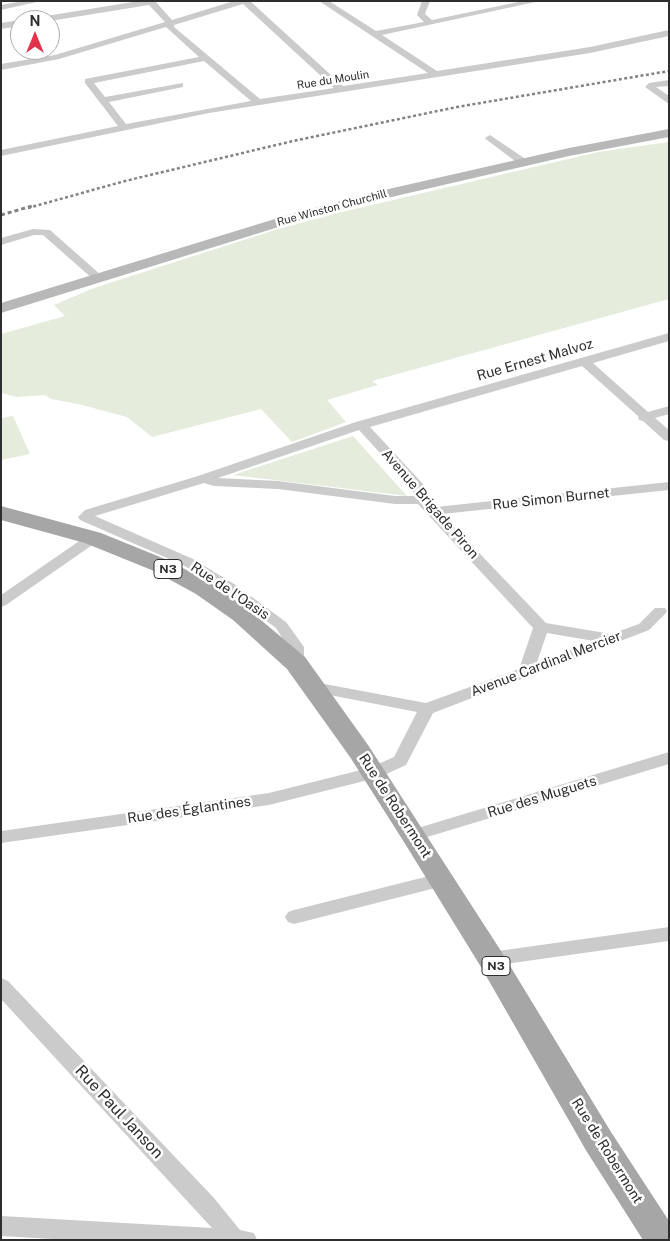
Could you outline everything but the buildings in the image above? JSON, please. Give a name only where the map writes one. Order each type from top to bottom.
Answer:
[{"type":"main road","name":"Rue Winston Churchill","points":[[1,308],[293,218],[371,197],[620,141],[669,133]]},
{"type":"main road","name":"Rue de Robermont","points":[[1,513],[89,527],[204,589],[241,616],[296,663],[374,773],[414,836],[491,959],[599,1142],[662,1240]]},
{"type":"street","points":[[1,8],[37,1]]},
{"type":"street","points":[[60,17],[150,1],[170,23],[170,28],[258,102]]},
{"type":"street","points":[[1,67],[56,57],[244,1],[342,90]]},
{"type":"street","points":[[323,1],[437,75]]},
{"type":"street","points":[[426,1],[421,15],[430,23]]},
{"type":"street","points":[[376,34],[536,1]]},
{"type":"street","name":"Rue du Moulin","points":[[1,153],[258,102],[590,50],[669,33]]},
{"type":"street","points":[[124,128],[88,80],[206,58]]},
{"type":"street","points":[[669,83],[652,85],[650,87],[669,101]]},
{"type":"street","points":[[103,100],[180,85]]},
{"type":"street","points":[[490,138],[523,162]]},
{"type":"street","points":[[1,242],[39,231],[46,232],[98,278]]},
{"type":"street","name":"Rue Ernest Malvoz","points":[[1,602],[89,527],[90,513],[203,479],[409,411],[669,337]]},
{"type":"street","points":[[584,361],[644,417],[669,437]]},
{"type":"street","points":[[644,417],[669,410]]},
{"type":"street","name":"Avenue Brigade Piron","points":[[361,426],[418,487],[422,500],[541,627]]},
{"type":"street","points":[[203,479],[214,482],[258,483],[395,500],[422,500]]},
{"type":"street","name":"Rue Simon Burnet","points":[[432,511],[669,486]]},
{"type":"street","name":"Avenue Cardinal Mercier","points":[[427,709],[644,627],[660,611]]},
{"type":"street","points":[[526,671],[541,627],[614,639]]},
{"type":"street","points":[[314,687],[427,709],[400,761],[374,773]]},
{"type":"street","name":"Rue des Muguets","points":[[414,836],[669,758]]},
{"type":"street","name":"Rue des Églantines","points":[[1,837],[269,798],[374,773]]},
{"type":"street","points":[[294,917],[441,880]]},
{"type":"street","points":[[491,959],[669,934]]},
{"type":"street","name":"Rue Paul Janson","points":[[1,986],[240,1239]]},
{"type":"street","points":[[1,1226],[240,1239]]},
{"type":"green space","points":[[669,142],[669,299],[372,381],[378,385],[327,400],[346,422],[292,442],[261,409],[152,437],[127,417],[51,399],[45,395],[17,397],[1,393],[1,334],[65,316],[54,305],[94,288],[278,229],[342,212],[598,152]]},
{"type":"green space","points":[[13,416],[30,454],[1,460],[1,418]]},
{"type":"green space","points":[[353,436],[407,496],[233,475]]},
{"type":"railway","points":[[28,208],[125,181],[293,141],[457,107],[669,71]]},
{"type":"railway","points":[[1,215],[32,206]]}]
